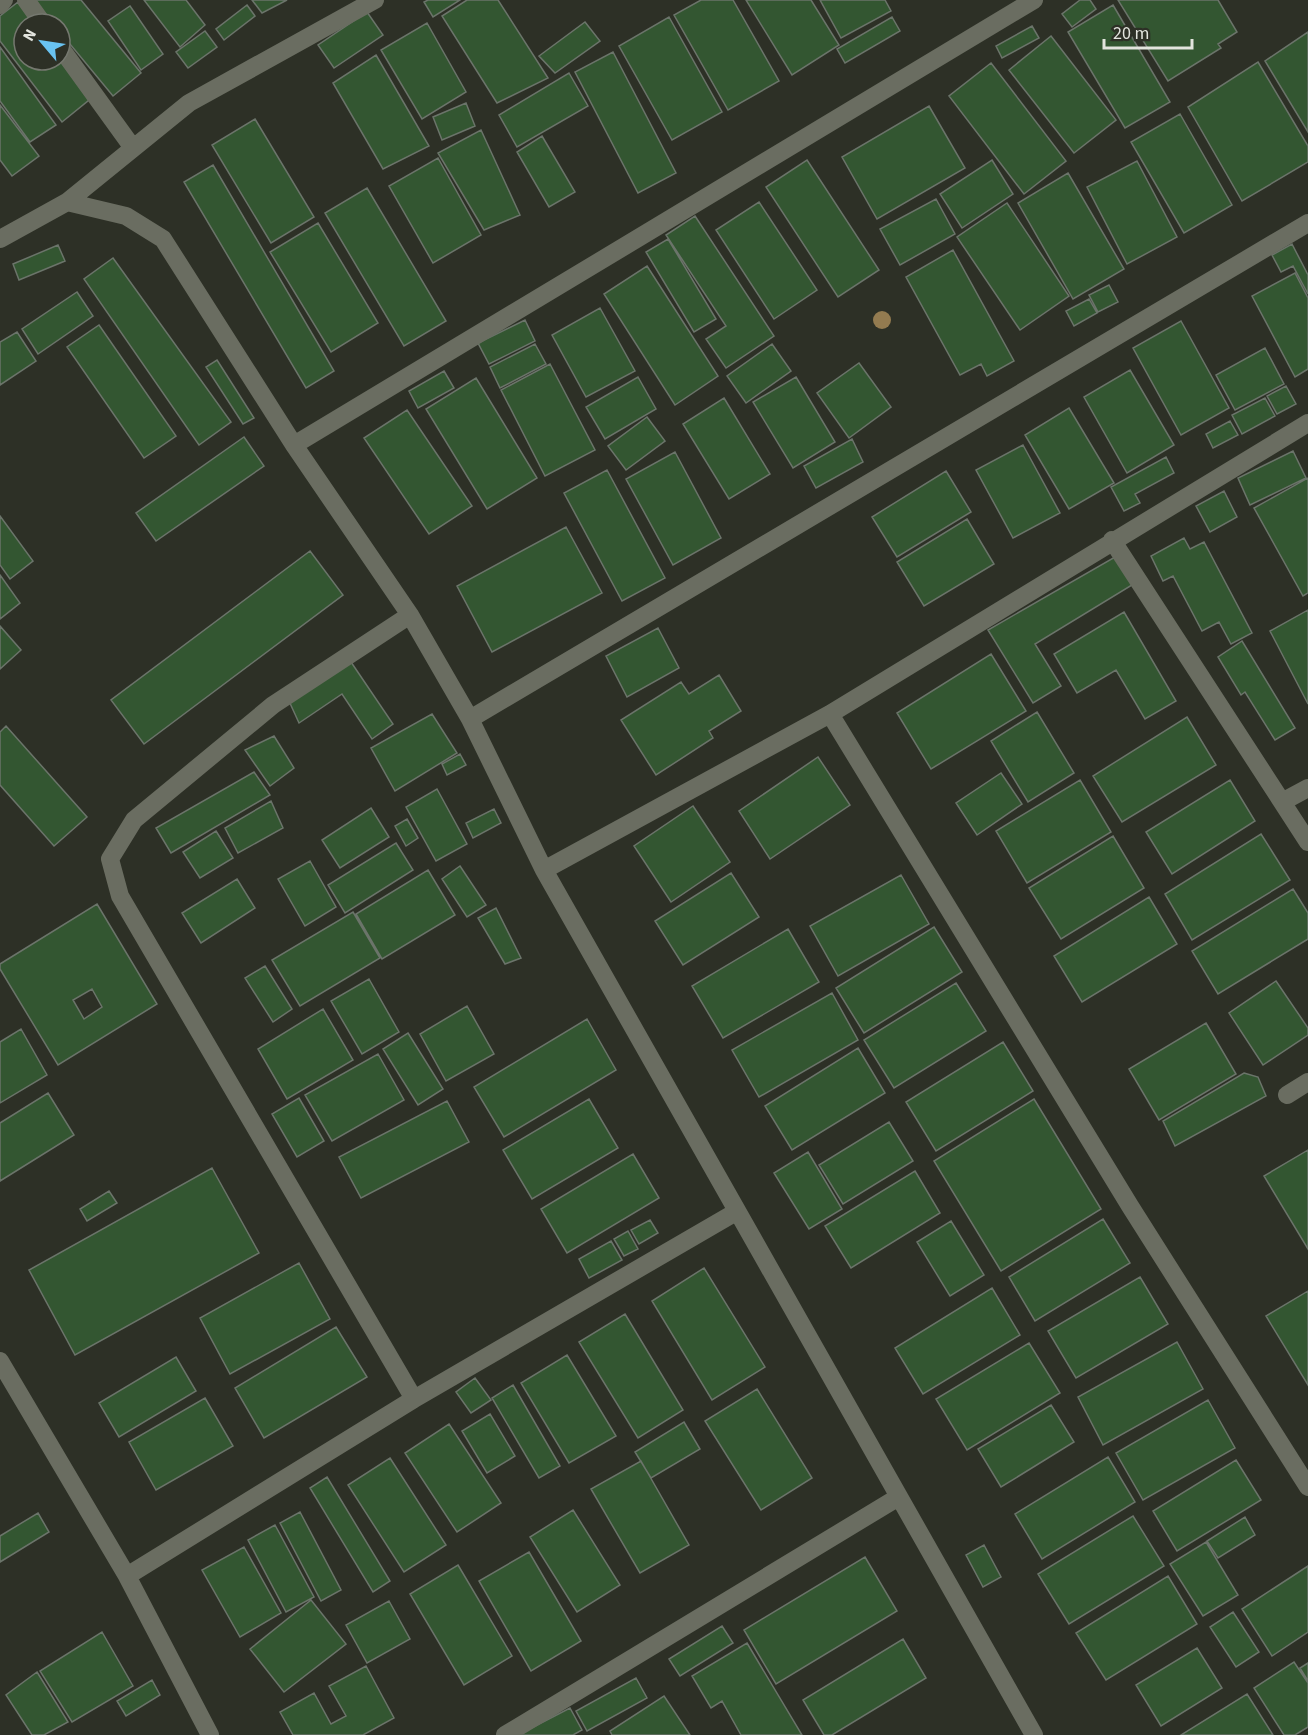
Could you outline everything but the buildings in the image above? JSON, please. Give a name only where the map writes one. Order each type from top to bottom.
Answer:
[{"type":"street","points":[[0,5],[4,0]]},
{"type":"street","points":[[0,239],[67,202],[189,103],[375,0]]},
{"type":"street","points":[[294,445],[1034,0]]},
{"type":"street","points":[[72,64],[133,148]]},
{"type":"street","points":[[67,202],[126,216],[162,239],[294,445],[410,615],[470,719],[544,870],[897,1498],[1034,1735]]},
{"type":"street","points":[[470,719],[1308,223]]},
{"type":"street","points":[[544,870],[830,714],[1112,540],[1308,423]]},
{"type":"street","points":[[1112,540],[1308,842]]},
{"type":"street","points":[[410,615],[265,712],[134,820],[110,859],[120,896],[414,1399]]},
{"type":"street","points":[[830,714],[1130,1206],[1308,1487]]},
{"type":"street","points":[[1282,802],[1308,788]]},
{"type":"street","points":[[1287,1095],[1308,1082]]},
{"type":"street","points":[[127,1576],[414,1399],[736,1212]]},
{"type":"street","points":[[0,1361],[127,1576],[210,1735]]},
{"type":"street","points":[[504,1735],[897,1498]]}]
